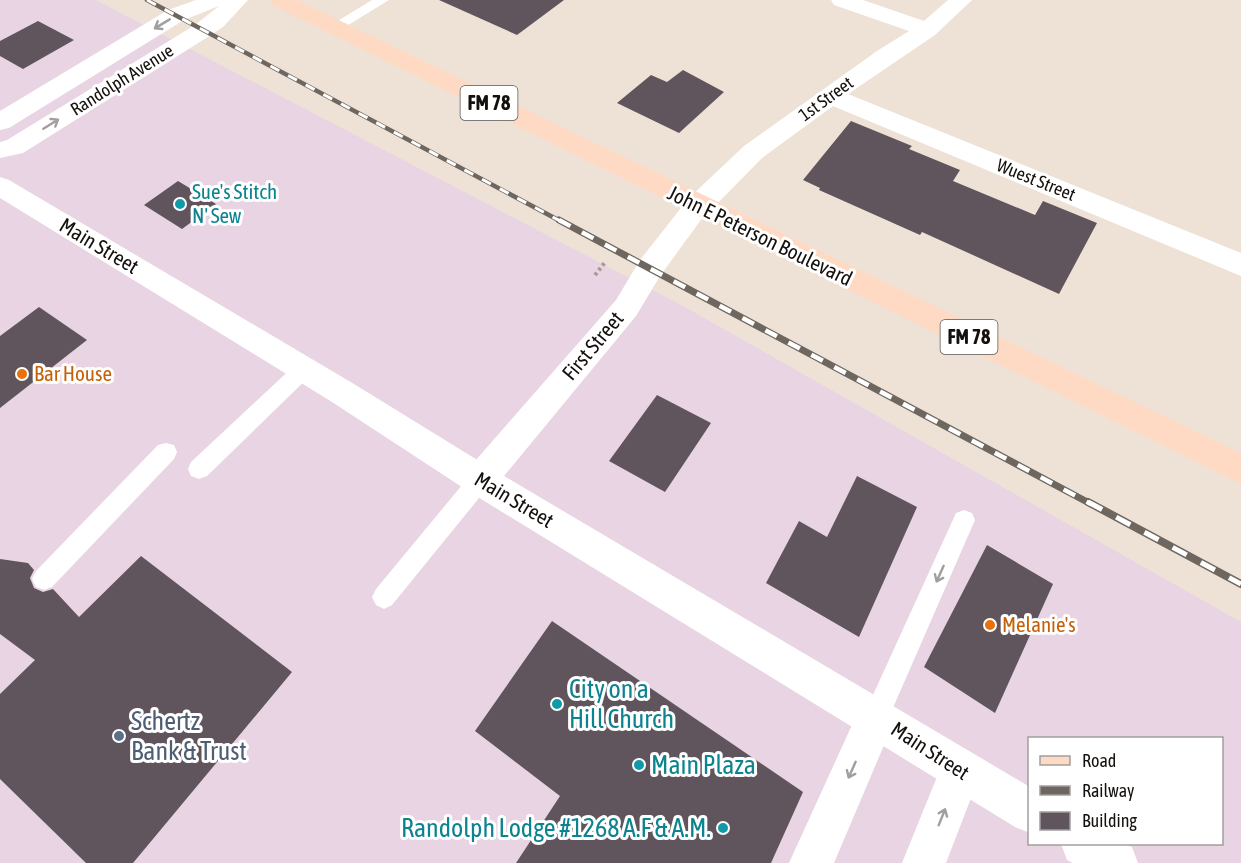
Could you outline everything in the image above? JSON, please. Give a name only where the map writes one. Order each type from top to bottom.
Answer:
[{"type":"main road","name":"John E Peterson Boulevard","points":[[283,1],[698,206],[1241,469]]},
{"type":"street","name":"Randolph Avenue","points":[[0,122],[176,15],[215,0]]},
{"type":"street","name":"Randolph Avenue","points":[[0,150],[14,147],[210,26],[237,0]]},
{"type":"street","points":[[842,0],[927,30]]},
{"type":"street","name":"1st Street","points":[[698,206],[753,152],[885,56],[927,30],[961,0]]},
{"type":"street","name":"Wuest Street","points":[[831,96],[1241,265]]},
{"type":"street","name":"Main Street","points":[[0,186],[1028,811]]},
{"type":"street","name":"First Street","points":[[480,480],[626,308],[650,268],[698,206]]},
{"type":"street","points":[[811,863],[876,717]]},
{"type":"street","points":[[924,863],[960,772]]},
{"type":"street","points":[[1086,845],[1116,863]]},
{"type":"lane","points":[[356,0],[376,4]]},
{"type":"lane","points":[[335,27],[376,4]]},
{"type":"lane","points":[[199,469],[304,369]]},
{"type":"lane","points":[[44,579],[166,453]]},
{"type":"lane","points":[[384,597],[480,480]]},
{"type":"lane","points":[[876,717],[964,520]]},
{"type":"path","points":[[595,275],[606,261]]},
{"type":"shaded area","points":[[0,0],[96,0],[683,306],[1241,622],[1241,863],[0,863]]},
{"type":"building","points":[[439,0],[564,0],[517,35]]},
{"type":"building","points":[[38,21],[74,40],[23,69],[0,56],[0,41]]},
{"type":"building","points":[[683,70],[724,92],[679,133],[617,103],[651,75],[667,82]]},
{"type":"building","points":[[851,121],[912,146],[909,149],[960,170],[953,181],[1035,215],[1043,201],[1097,223],[1059,294],[922,232],[920,235],[819,190],[820,188],[803,180]]},
{"type":"building","name":"Sue's Stitch N' Sew","points":[[178,181],[216,204],[182,229],[144,205]]},
{"type":"building","name":"Bar House","points":[[39,307],[87,340],[0,408],[0,336]]},
{"type":"building","points":[[657,395],[711,423],[665,492],[609,461]]},
{"type":"building","points":[[857,476],[917,507],[859,637],[766,583],[799,521],[827,537]]},
{"type":"building","name":"Melanie's","points":[[987,545],[1053,584],[995,713],[924,667]]},
{"type":"building","name":"Schertz Bank & Trust","points":[[141,556],[292,672],[133,863],[86,863],[0,779],[0,694],[35,660],[0,634],[0,559],[28,563],[34,570],[30,578],[34,588],[43,592],[53,589],[79,617]]},
{"type":"building","points":[[552,621],[803,792],[771,863],[516,863],[560,796],[475,731]]},
{"type":"railway","points":[[147,0],[562,222]]},
{"type":"railway","points":[[559,220],[1091,504]]},
{"type":"railway","points":[[1088,502],[1241,584]]},
{"type":"place","name":"Sue's Stitch N' Sew","points":[[180,204]]},
{"type":"place","name":"Bar House","points":[[22,374]]},
{"type":"place","name":"Melanie's","points":[[990,625]]},
{"type":"place","name":"City on a Hill Church","points":[[557,704]]},
{"type":"place","name":"Schertz Bank & Trust","points":[[119,736]]},
{"type":"place","name":"Main Plaza","points":[[639,765]]},
{"type":"place","name":"Randolph Lodge #1268 A.F & A.M.","points":[[723,828]]}]
